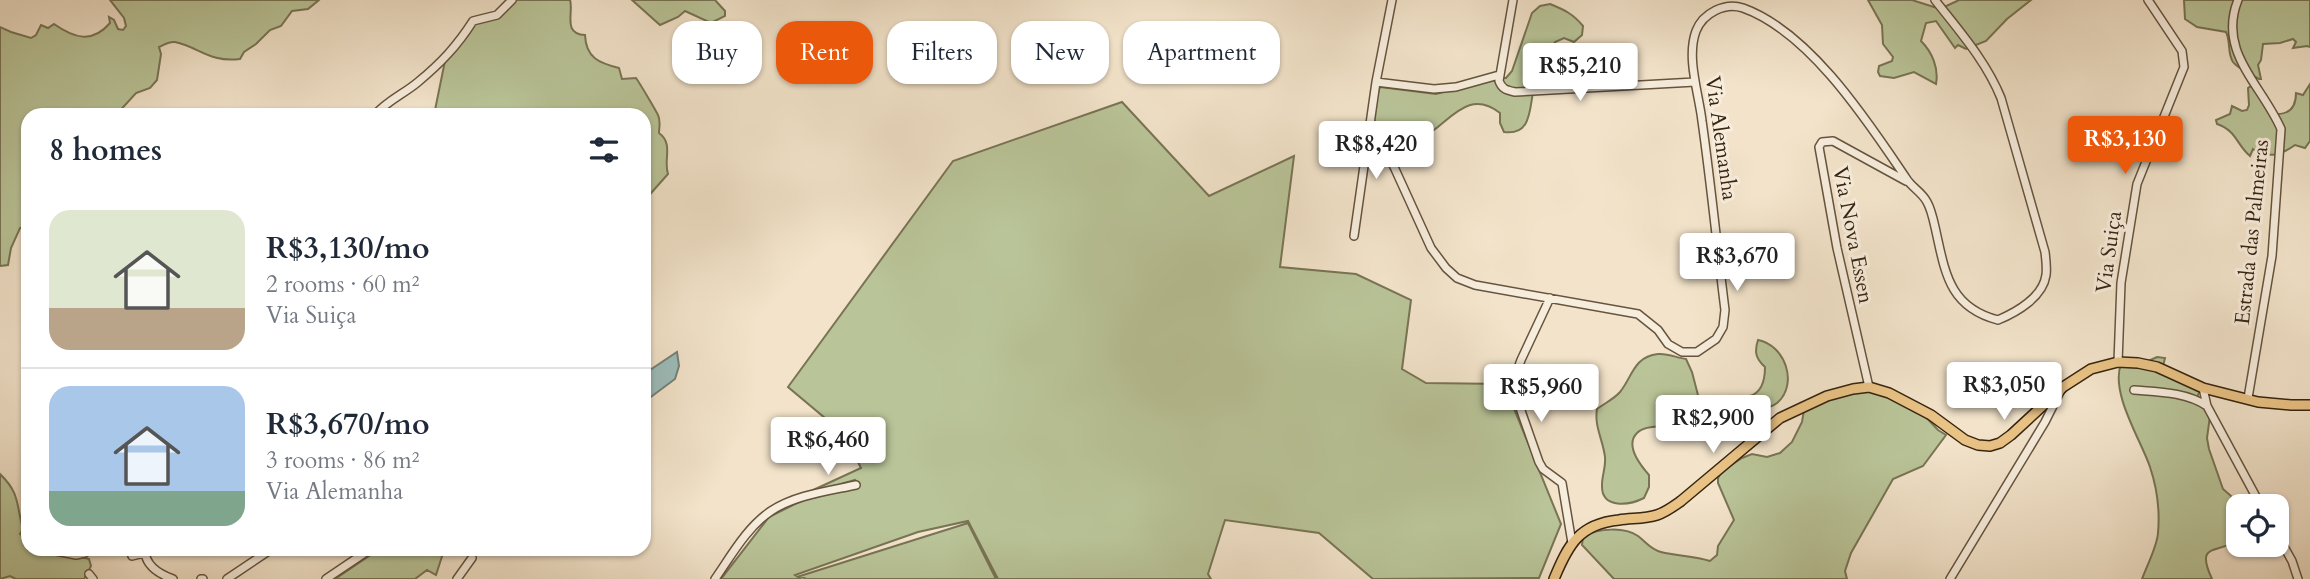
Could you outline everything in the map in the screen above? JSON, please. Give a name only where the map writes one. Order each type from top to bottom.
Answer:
[{"type":"main road","points":[[1554,579],[1572,543],[1581,533],[1595,524],[1658,515],[1681,502],[1780,418],[1841,391],[1868,387],[1882,390],[1909,402],[1965,440],[1990,446],[2011,435],[2063,387],[2091,369],[2118,362],[2157,367],[2203,388],[2274,404],[2310,405]]},
{"type":"street","points":[[381,108],[417,83],[459,44],[473,21],[497,15],[512,0]]},
{"type":"street","points":[[1354,236],[1376,82],[1392,0]]},
{"type":"street","points":[[1513,0],[1499,75],[1502,87],[1515,92],[1696,82]]},
{"type":"street","name":"Via Alemanha","points":[[1371,122],[1431,248],[1457,278],[1475,285],[1638,314],[1658,330],[1668,344],[1682,352],[1697,352],[1716,339],[1723,327],[1725,310],[1693,44],[1703,20],[1714,11],[1726,6],[1740,7],[1757,14],[1784,32],[1819,63],[1908,182],[1926,200],[1951,287],[1960,300],[1974,310],[1998,320],[2013,314],[2036,296],[2047,274],[2045,252],[2001,98],[1986,66],[1935,0]]},
{"type":"street","name":"Via Suiça","points":[[2118,362],[2121,283],[2137,184],[2184,67],[2182,51],[2148,0]]},
{"type":"street","name":"Estrada das Palmeiras","points":[[2238,0],[2231,30],[2237,55],[2281,129],[2272,256],[2248,398]]},
{"type":"street","points":[[1376,82],[1434,89],[1455,87],[1499,75]]},
{"type":"street","name":"Via Nova Essen","points":[[1868,387],[1837,248],[1819,147],[1822,142],[1833,141],[1908,182]]},
{"type":"street","points":[[1549,298],[1512,386],[1539,462],[1543,469],[1562,483],[1572,543]]},
{"type":"street","points":[[1950,579],[2045,422],[2063,387]]},
{"type":"street","points":[[2203,388],[2207,406],[2255,494]]},
{"type":"street","points":[[2134,390],[2170,393],[2197,400],[2207,406]]},
{"type":"street","points":[[715,579],[760,520],[772,510],[807,496],[856,485]]},
{"type":"street","points":[[147,556],[154,569],[173,579]]},
{"type":"street","points":[[227,579],[261,556]]},
{"type":"street","points":[[326,579],[360,556]]},
{"type":"street","points":[[2289,556],[2298,579]]},
{"type":"street","points":[[457,579],[472,558]]},
{"type":"green space","points":[[110,0],[319,0],[308,9],[292,11],[281,26],[270,30],[244,52],[240,59],[213,57],[175,42],[159,47],[161,54],[157,80],[150,88],[136,93],[122,108],[21,108],[21,228],[11,248],[8,265],[0,266],[0,27],[31,38],[36,35],[41,25],[48,28],[54,24],[83,37],[103,30],[110,23],[109,17],[114,20],[118,29],[123,30],[126,26],[124,18]]},
{"type":"green space","points":[[508,0],[570,0],[571,27],[578,34],[585,35],[591,54],[605,64],[619,68],[622,79],[636,78],[658,115],[659,133],[667,147],[668,174],[651,193],[651,108],[435,108],[446,56],[474,20],[499,11]]},
{"type":"green space","points":[[632,0],[715,0],[725,11],[725,16],[715,21],[707,21],[685,11],[660,25]]},
{"type":"green space","points":[[1868,0],[1912,0],[1940,9],[1959,0],[2031,0],[2007,19],[1986,41],[1966,49],[1958,45],[1955,48],[1936,21],[1926,23],[1921,41],[1934,61],[1936,84],[1914,72],[1894,78],[1880,76],[1879,66],[1892,61],[1893,57],[1883,44],[1882,25]]},
{"type":"green space","points":[[2184,0],[2310,0],[2310,47],[2293,48],[2296,42],[2293,39],[2263,44],[2258,65],[2259,79],[2233,62],[2226,32],[2197,27],[2185,19]]},
{"type":"green space","points":[[1550,4],[1576,18],[1583,26],[1582,35],[1574,42],[1564,38],[1555,42],[1535,85],[1525,125],[1513,132],[1504,132],[1500,113],[1481,104],[1472,104],[1396,153],[1382,142],[1371,111],[1380,87],[1436,94],[1496,78],[1506,78],[1512,71],[1532,13],[1540,6]]},
{"type":"green space","points":[[2310,84],[2310,141],[2305,148],[2295,145],[2270,155],[2253,149],[2250,156],[2233,134],[2217,124],[2216,120],[2230,114],[2232,106],[2242,111],[2247,110],[2248,88],[2251,86],[2256,87],[2277,114],[2282,114],[2294,105],[2296,93],[2303,95]]},
{"type":"green space","points":[[1122,102],[1209,196],[1294,156],[1280,267],[1356,274],[1411,300],[1402,369],[1426,383],[1504,384],[1561,524],[1539,578],[1373,579],[1319,533],[1225,520],[1208,574],[1211,579],[998,579],[968,521],[918,532],[795,575],[801,579],[721,579],[769,517],[801,501],[859,484],[855,480],[798,497],[861,468],[844,434],[788,387],[953,161]]},
{"type":"green space","points":[[1758,340],[1775,349],[1786,366],[1787,386],[1777,403],[1767,408],[1747,411],[1709,432],[1701,433],[1668,426],[1641,430],[1633,438],[1632,444],[1635,456],[1649,475],[1649,487],[1644,498],[1624,504],[1606,499],[1602,485],[1605,457],[1597,409],[1620,392],[1638,363],[1658,354],[1686,359],[1699,399],[1712,401],[1750,396],[1760,388],[1764,376],[1765,367],[1757,355]]},
{"type":"green space","points":[[2157,357],[2165,358],[2163,366],[2201,390],[2196,398],[2210,416],[2207,438],[2209,449],[2223,489],[2229,494],[2226,494],[2226,546],[2210,551],[2206,559],[2212,579],[2142,579],[2154,550],[2159,516],[2150,467],[2123,402],[2119,376],[2121,364],[2146,362]]},
{"type":"green space","points":[[1866,387],[1918,409],[1946,435],[1923,466],[1893,479],[1851,553],[1845,571],[1847,579],[1614,579],[1582,545],[1583,536],[1603,530],[1618,530],[1638,536],[1661,552],[1710,561],[1717,555],[1718,546],[1734,520],[1718,483],[1722,471],[1752,454],[1767,457],[1780,453],[1792,442],[1802,422],[1804,410],[1819,400]]},
{"type":"green space","points":[[0,474],[11,487],[16,499],[21,520],[21,556],[78,556],[89,559],[91,566],[84,579],[16,579],[10,576],[0,579]]},
{"type":"green space","points":[[968,523],[996,579],[806,579],[800,576]]},
{"type":"green space","points":[[369,556],[442,556],[436,575],[427,570],[415,579],[335,579]]},
{"type":"water","points":[[677,352],[679,366],[675,379],[651,397],[651,369]]}]
